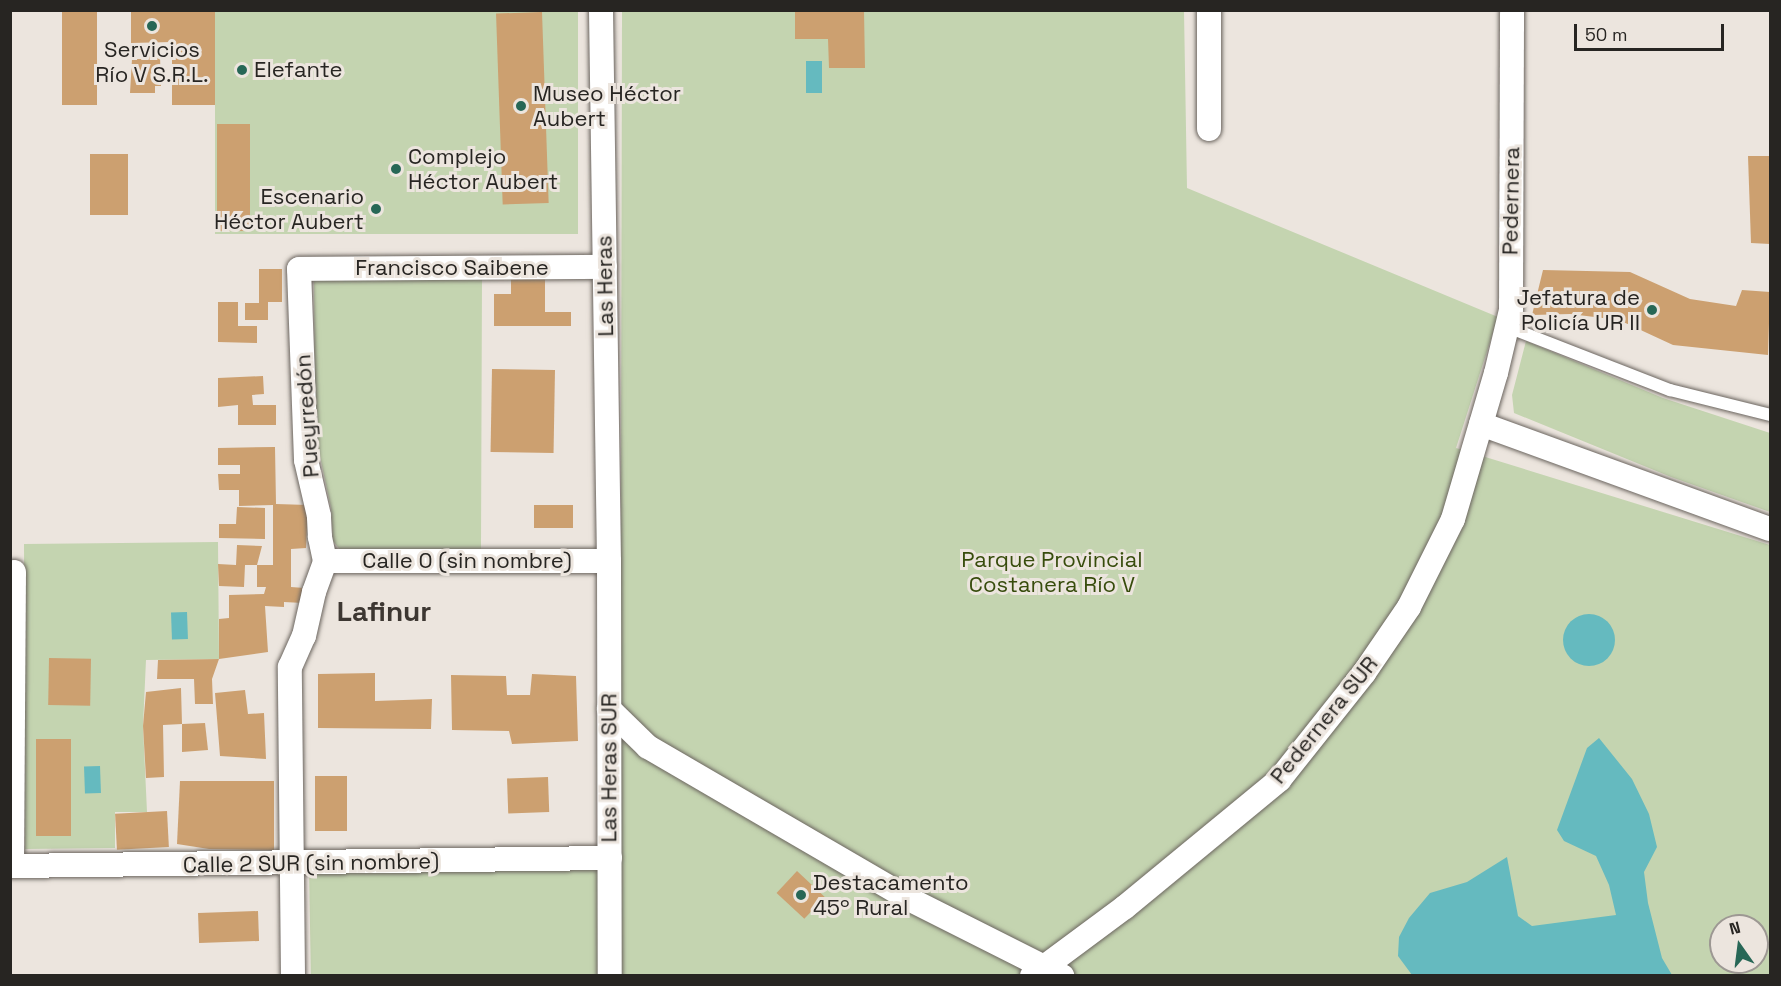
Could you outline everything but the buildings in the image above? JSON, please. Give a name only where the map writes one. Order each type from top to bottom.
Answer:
[{"type":"street","name":"Las Heras","points":[[601,10],[609,561]]},
{"type":"street","points":[[1209,10],[1209,129]]},
{"type":"street","name":"Pedernera","points":[[1481,424],[1511,310],[1512,10]]},
{"type":"street","name":"Francisco Saibene","points":[[299,269],[605,267]]},
{"type":"street","name":"Pueyrredón","points":[[299,269],[306,460],[319,516],[325,561]]},
{"type":"street","points":[[1481,424],[1770,529]]},
{"type":"street","name":"Pedernera SUR","points":[[1046,972],[1279,780],[1364,673],[1408,607],[1453,519],[1481,424]]},
{"type":"street","points":[[293,975],[290,667],[304,636],[314,592],[325,561]]},
{"type":"street","name":"Calle 0 (sin nombre)","points":[[325,561],[609,561]]},
{"type":"street","name":"Las Heras SUR","points":[[609,561],[610,975]]},
{"type":"street","points":[[12,866],[14,572]]},
{"type":"street","points":[[609,709],[648,747],[907,898],[1046,972]]},
{"type":"street","name":"Calle 2 SUR (sin nombre)","points":[[12,866],[610,858]]},
{"type":"lane","points":[[1508,327],[1670,390],[1770,416]]},
{"type":"green space","name":"Complejo Héctor Aubert","points":[[215,11],[578,11],[578,234],[215,234]]},
{"type":"green space","name":"Parque Provincial Costanera Río V","points":[[622,11],[1184,11],[1187,188],[1498,317],[1456,448],[1770,545],[1770,975],[620,976]]},
{"type":"green space","points":[[482,277],[481,549],[341,551],[333,541],[331,508],[315,433],[314,278]]},
{"type":"green space","points":[[1526,341],[1663,398],[1770,433],[1770,512],[1671,477],[1514,413],[1512,395]]},
{"type":"green space","points":[[218,542],[219,659],[146,660],[143,726],[147,812],[115,812],[115,848],[25,849],[24,544]]},
{"type":"green space","points":[[599,865],[601,975],[311,976],[309,870]]},
{"type":"water","points":[[806,61],[822,61],[822,93],[806,93]]},
{"type":"water","points":[[187,612],[188,639],[172,640],[171,613]]},
{"type":"water","points":[[1589,614],[1599,616],[1607,622],[1613,630],[1615,640],[1613,650],[1607,658],[1599,664],[1589,666],[1579,664],[1571,658],[1565,650],[1563,640],[1565,630],[1571,622],[1579,616]]},
{"type":"water","points":[[1599,738],[1632,779],[1649,814],[1657,847],[1644,872],[1648,903],[1662,958],[1672,975],[1412,975],[1398,956],[1399,937],[1409,918],[1430,893],[1467,882],[1507,857],[1518,916],[1532,926],[1616,915],[1609,885],[1596,856],[1564,841],[1557,830],[1587,748]]},
{"type":"water","points":[[100,766],[101,793],[85,794],[84,767]]},
{"type":"place","name":"Servicios Río V S.R.L.","points":[[152,26]]},
{"type":"place","name":"Elefante","points":[[242,70]]},
{"type":"place","name":"Museo Héctor Aubert","points":[[521,106]]},
{"type":"place","name":"Complejo Héctor Aubert","points":[[396,169]]},
{"type":"place","name":"Escenario Héctor Aubert","points":[[376,209]]},
{"type":"place","name":"Jefatura de Policía UR II","points":[[1652,310]]},
{"type":"place","name":"Destacamento 45º Rural","points":[[801,895]]},
{"type":"district","name":"Lafinur","points":[[384,611]]}]
